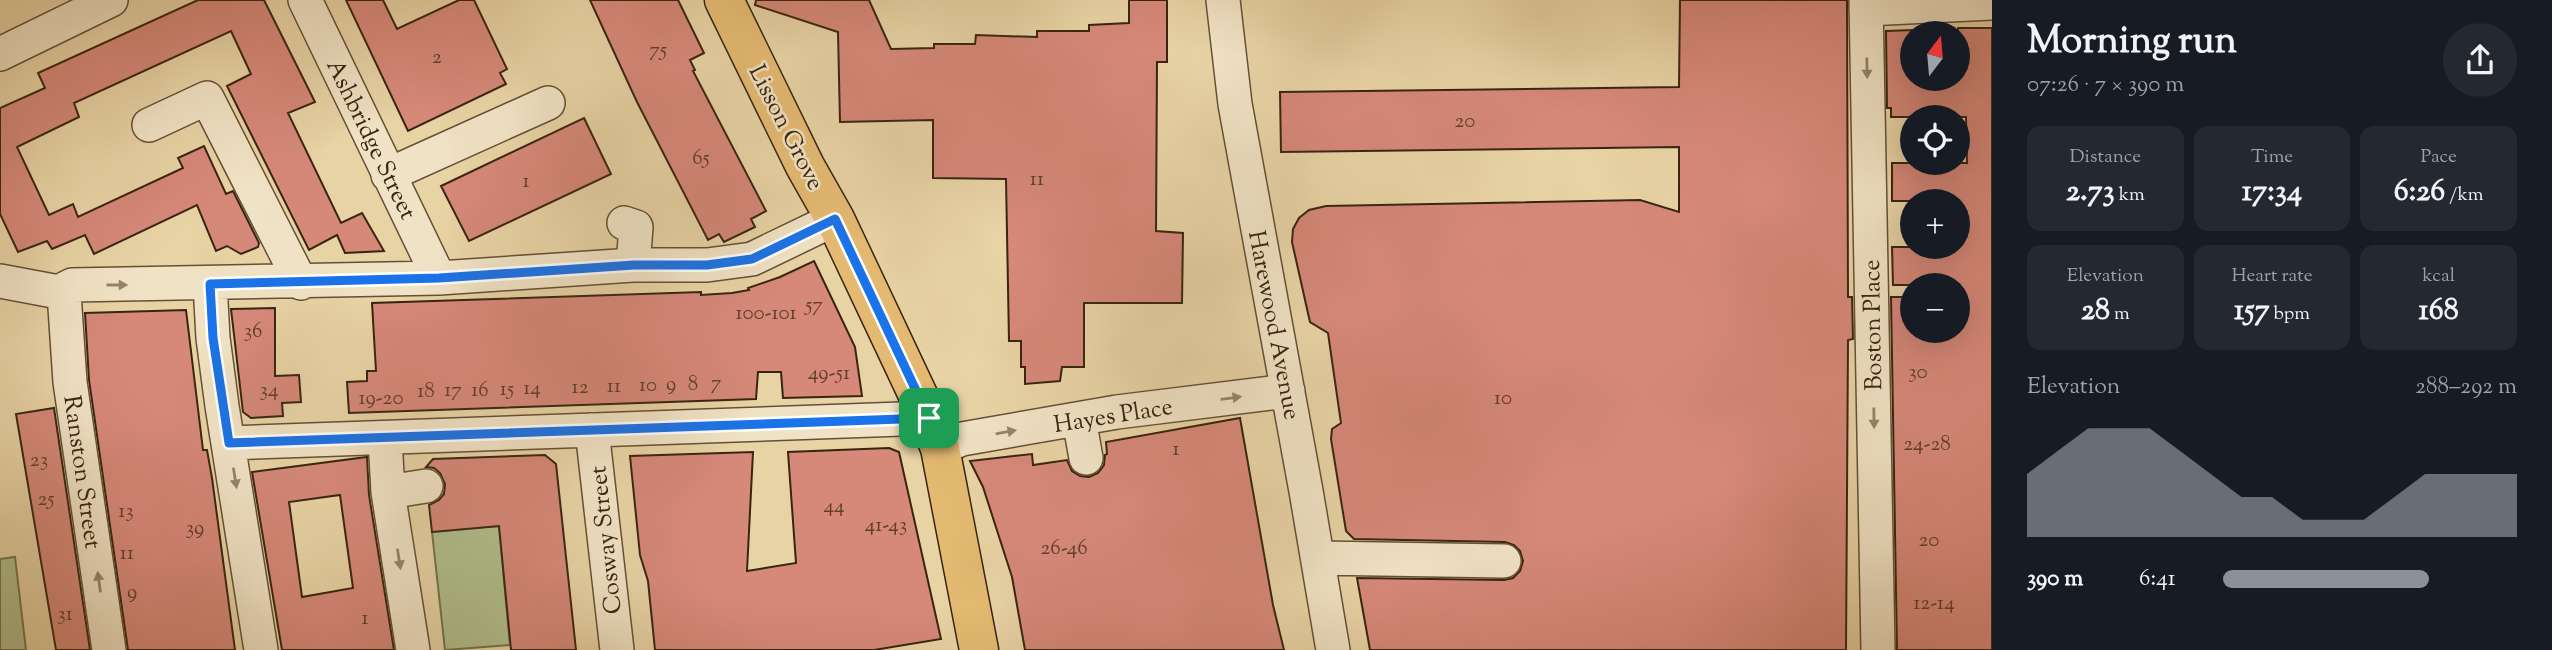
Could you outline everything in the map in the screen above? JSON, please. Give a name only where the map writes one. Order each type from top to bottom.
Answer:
[{"type":"main road","name":"Lisson Grove","points":[[724,0],[805,166],[835,219],[934,433],[979,650]]},
{"type":"street","points":[[0,54],[111,0]]},
{"type":"street","name":"Ashbridge Street","points":[[305,0],[439,278]]},
{"type":"street","name":"Harewood Avenue","points":[[1223,0],[1235,104],[1333,650]]},
{"type":"street","points":[[1866,5],[1992,3]]},
{"type":"street","name":"Boston Place","points":[[1866,5],[1878,650]]},
{"type":"street","points":[[149,125],[207,98],[301,283]]},
{"type":"street","points":[[388,175],[548,103]]},
{"type":"street","points":[[0,281],[64,293],[72,285],[301,283],[439,278],[634,265],[707,265],[752,259],[835,219]]},
{"type":"street","points":[[624,223],[636,227],[634,265]]},
{"type":"street","points":[[210,284],[213,338],[261,650]]},
{"type":"street","name":"Ranston Street","points":[[64,293],[70,382],[108,650]]},
{"type":"street","name":"Hayes Place","points":[[229,443],[593,430],[934,433],[962,439],[1079,419],[1119,425],[1288,391]]},
{"type":"street","points":[[1079,419],[1086,458]]},
{"type":"street","name":"Cosway Street","points":[[593,430],[617,650]]},
{"type":"street","points":[[384,438],[388,492],[413,650]]},
{"type":"street","points":[[388,492],[426,486]]},
{"type":"street","points":[[1318,558],[1504,561]]},
{"type":"green space","points":[[499,526],[510,645],[445,650],[432,532]]},
{"type":"green space","points":[[15,557],[26,650],[0,650],[0,559]]},
{"type":"building","points":[[198,0],[264,0],[315,102],[288,113],[341,223],[362,213],[384,251],[345,253],[337,235],[309,250],[227,86],[251,74],[231,31],[74,103],[79,117],[17,147],[49,215],[73,204],[78,217],[183,168],[178,158],[204,146],[226,194],[233,191],[259,243],[258,247],[241,254],[227,246],[216,251],[197,205],[94,254],[85,235],[52,249],[47,241],[18,252],[0,214],[0,108],[45,88],[38,73]]},
{"type":"building","points":[[346,0],[383,0],[397,29],[459,0],[474,0],[507,69],[500,73],[506,84],[408,131]]},
{"type":"building","points":[[590,0],[678,0],[704,53],[690,60],[695,70],[693,71],[766,211],[751,219],[755,227],[724,242],[719,234],[708,240],[637,102]]},
{"type":"building","points":[[756,0],[869,0],[891,49],[934,48],[934,44],[975,44],[976,35],[1037,37],[1037,31],[1089,31],[1089,25],[1129,23],[1129,0],[1167,0],[1167,62],[1157,62],[1156,231],[1183,233],[1182,303],[1084,303],[1084,367],[1062,367],[1060,381],[1025,384],[1025,367],[1021,367],[1021,341],[1009,341],[1006,179],[933,178],[933,120],[840,122],[838,32],[755,5]]},
{"type":"building","points":[[1680,0],[1847,0],[1848,297],[1852,297],[1853,339],[1848,340],[1846,650],[1370,650],[1357,578],[1504,580],[1513,578],[1520,571],[1523,561],[1520,551],[1505,542],[1354,539],[1346,531],[1331,439],[1332,429],[1341,423],[1328,333],[1310,322],[1292,242],[1293,229],[1299,218],[1309,210],[1326,206],[1640,200],[1679,212],[1679,147],[1281,152],[1280,92],[1679,87]]},
{"type":"building","points":[[1970,28],[1992,28],[1992,650],[1897,650],[1891,297],[1900,297],[1900,343],[1970,343],[1970,273],[1900,273],[1900,285],[1893,285],[1892,247],[1900,247],[1900,259],[1970,259],[1970,189],[1900,189],[1900,201],[1892,201],[1892,163],[1900,163],[1900,175],[1970,175],[1970,105],[1900,105],[1900,117],[1891,117],[1891,108],[1887,108],[1886,31],[1900,30],[1900,91],[1970,91]]},
{"type":"building","points":[[584,118],[611,174],[469,241],[441,186]]},
{"type":"building","points":[[814,261],[855,347],[862,396],[783,398],[781,372],[758,372],[756,399],[349,413],[347,382],[367,381],[367,371],[376,371],[372,303],[732,293],[749,290],[748,288]]},
{"type":"building","points":[[275,308],[275,376],[299,375],[301,402],[282,403],[283,416],[251,418],[243,412],[231,309]]},
{"type":"building","points":[[186,310],[203,450],[207,450],[212,478],[235,650],[128,650],[89,380],[85,313]]},
{"type":"building","points":[[54,408],[90,650],[56,650],[16,414]]},
{"type":"building","points":[[1240,418],[1273,605],[1284,650],[1025,650],[1012,577],[983,487],[970,461],[1032,454],[1033,465],[1067,460],[1072,471],[1089,477],[1098,473],[1104,465],[1106,442]]},
{"type":"building","points":[[889,448],[899,452],[941,639],[874,650],[655,650],[648,581],[640,555],[630,456],[753,452],[747,571],[796,563],[788,452]]},
{"type":"building","points":[[545,455],[556,464],[576,650],[511,650],[499,526],[432,532],[429,505],[444,494],[445,484],[440,473],[434,468],[426,467],[433,459]]},
{"type":"building","points":[[367,457],[369,495],[394,650],[282,650],[252,472]],"holes":[[[340,495],[353,588],[302,597],[289,502]]]},
{"type":"route","points":[[835,219],[929,418],[229,443],[213,338],[210,284],[439,278],[634,265],[707,265],[752,259],[835,219]]}]
